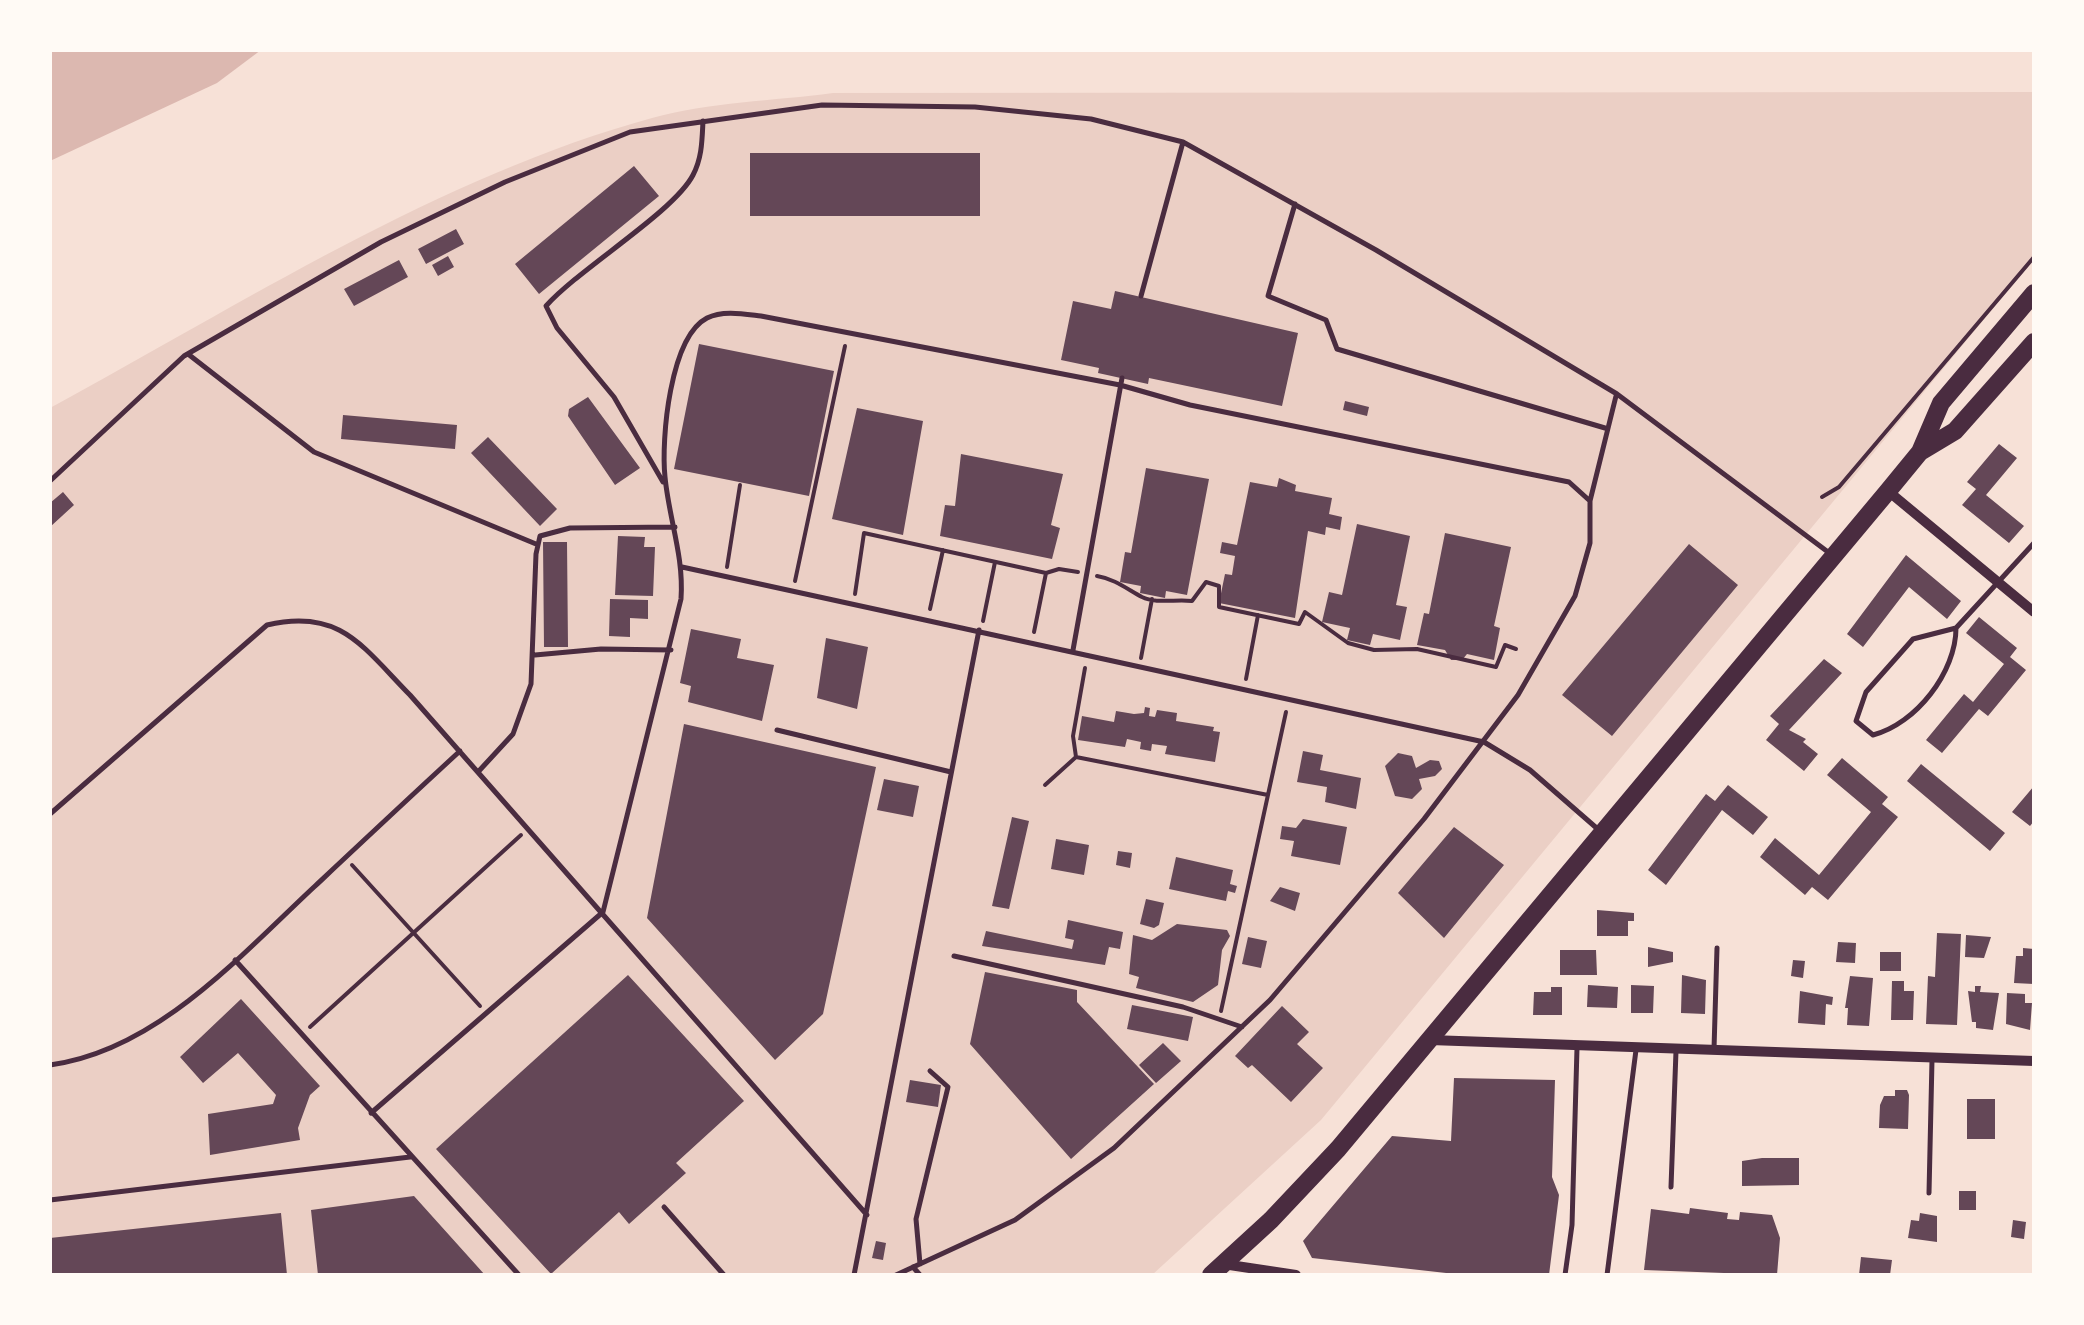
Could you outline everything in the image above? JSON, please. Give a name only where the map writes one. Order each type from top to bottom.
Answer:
[{"type":"main road","points":[[1217,1270],[1311,1179],[1834,556],[1920,452],[1941,403],[2034,293]]},
{"type":"main road","points":[[1920,452],[1956,431],[2034,342]]},
{"type":"street","points":[[1888,491],[2034,612]]},
{"type":"street","points":[[1429,1040],[2034,1061]]},
{"type":"street","points":[[1217,1270],[1296,1275]]},
{"type":"lane","points":[[50,481],[188,354],[381,242],[505,182],[630,132],[822,105],[976,107],[1091,119],[1183,142],[1617,394],[1834,556]]},
{"type":"lane","points":[[667,489],[646,444],[614,397],[556,328],[546,306],[566,284],[692,178],[702,151],[702,122]]},
{"type":"lane","points":[[1141,296],[1183,142]]},
{"type":"lane","points":[[1294,204],[1268,296],[1326,320],[1337,350],[1605,428]]},
{"type":"lane","points":[[371,1113],[602,912],[671,650],[682,566],[667,489],[664,450],[674,372],[690,331],[709,317],[734,313],[1121,382],[1190,405],[1569,482],[1590,501]]},
{"type":"lane","points":[[188,354],[314,452],[536,544]]},
{"type":"lane","points":[[1072,650],[1121,382]]},
{"type":"lane","points":[[896,1275],[1014,1220],[1059,1192],[1160,1107],[1243,1028],[1320,943],[1484,742],[1544,655],[1575,596],[1590,543],[1590,501],[1605,428],[1617,394]]},
{"type":"lane","points":[[536,544],[553,530],[675,528]]},
{"type":"lane","points":[[478,772],[520,722],[535,656],[536,544]]},
{"type":"lane","points":[[1956,628],[1956,646],[1949,662],[1908,718],[1873,736],[1862,730],[1856,720],[1858,711],[1890,663],[1913,639],[1956,628],[2034,544]]},
{"type":"lane","points":[[682,566],[1484,742],[1530,770],[1602,833]]},
{"type":"lane","points":[[50,814],[266,626],[302,617],[334,626],[366,650],[460,751],[867,1216]]},
{"type":"lane","points":[[854,1275],[980,630]]},
{"type":"lane","points":[[535,656],[601,649],[671,650]]},
{"type":"lane","points":[[777,730],[951,772]]},
{"type":"lane","points":[[50,1064],[102,1050],[142,1031],[236,960],[460,751]]},
{"type":"lane","points":[[1714,1049],[1716,948]]},
{"type":"lane","points":[[954,956],[1182,1007],[1243,1028]]},
{"type":"lane","points":[[236,960],[519,1275]]},
{"type":"lane","points":[[1565,1275],[1572,1225],[1577,1045]]},
{"type":"lane","points":[[1607,1275],[1636,1047]]},
{"type":"lane","points":[[1671,1186],[1676,1048]]},
{"type":"lane","points":[[1929,1193],[1932,1057]]},
{"type":"lane","points":[[920,1275],[916,1265],[916,1219],[948,1088],[930,1071]]},
{"type":"lane","points":[[50,1200],[410,1156]]},
{"type":"lane","points":[[664,1208],[724,1275]]},
{"type":"path","points":[[1822,497],[1838,487],[2034,258]]},
{"type":"path","points":[[793,590],[848,334]]},
{"type":"path","points":[[726,576],[740,486]]},
{"type":"path","points":[[854,603],[864,534],[1046,574],[1059,569],[1112,578],[1152,599],[1192,601],[1206,582],[1219,586],[1219,607],[1300,624],[1305,612],[1313,614],[1348,643],[1374,650],[1417,649],[1491,666],[1500,663],[1505,645],[1516,649]]},
{"type":"path","points":[[928,619],[942,550]]},
{"type":"path","points":[[980,630],[994,562]]},
{"type":"path","points":[[1032,641],[1046,574]]},
{"type":"path","points":[[1140,665],[1152,599]]},
{"type":"path","points":[[1244,688],[1258,615]]},
{"type":"path","points":[[1076,757],[1073,736],[1088,654]]},
{"type":"path","points":[[1219,1019],[1290,698]]},
{"type":"path","points":[[1045,785],[1076,757]]},
{"type":"path","points":[[1076,757],[1268,796]]},
{"type":"path","points":[[302,1035],[528,828]]},
{"type":"path","points":[[345,858],[486,1013]]},
{"type":"shaded area","points":[[50,50],[261,50],[217,83],[50,161]]},
{"type":"shaded area","points":[[2034,92],[2034,259],[1321,1120],[1152,1275],[50,1275],[50,408],[419,208],[573,143],[696,108],[833,93]]},
{"type":"building","points":[[750,153],[980,153],[980,216],[750,216]]},
{"type":"building","points":[[634,166],[659,196],[539,294],[515,264]]},
{"type":"building","points":[[456,229],[464,244],[426,264],[418,249]]},
{"type":"building","points":[[448,256],[454,267],[438,276],[432,265]]},
{"type":"building","points":[[399,260],[408,277],[354,306],[344,289]]},
{"type":"building","points":[[1115,291],[1298,333],[1282,406],[1149,378],[1148,384],[1061,360],[1073,301],[1111,309]]},
{"type":"building","points":[[699,344],[834,371],[809,496],[674,469]]},
{"type":"building","points":[[588,397],[640,468],[615,485],[568,416],[569,409]]},
{"type":"building","points":[[1345,401],[1369,407],[1367,416],[1343,410]]},
{"type":"building","points":[[857,408],[923,421],[903,535],[832,519]]},
{"type":"building","points":[[343,415],[457,425],[455,449],[341,439]]},
{"type":"building","points":[[488,437],[557,509],[540,526],[471,453]]},
{"type":"building","points":[[1999,444],[2017,458],[1986,495],[2024,526],[2009,543],[1962,505],[1976,489],[1967,482]]},
{"type":"building","points":[[961,454],[1063,474],[1051,525],[1060,528],[1052,559],[940,536],[945,505],[955,506]]},
{"type":"building","points":[[1146,468],[1209,479],[1187,595],[1166,591],[1165,598],[1140,593],[1141,586],[1120,582],[1125,552],[1131,553]]},
{"type":"building","points":[[1279,478],[1296,485],[1295,491],[1332,498],[1329,514],[1342,517],[1340,530],[1326,527],[1325,535],[1308,531],[1295,618],[1219,603],[1225,574],[1232,575],[1235,556],[1220,553],[1222,542],[1237,545],[1250,482],[1277,487]]},
{"type":"building","points":[[63,492],[74,505],[50,527],[50,503]]},
{"type":"building","points":[[1357,524],[1410,536],[1396,605],[1407,607],[1400,640],[1373,634],[1370,645],[1347,640],[1350,628],[1322,622],[1329,592],[1342,595]]},
{"type":"building","points":[[1445,533],[1511,547],[1494,626],[1500,628],[1494,660],[1467,654],[1462,660],[1451,660],[1445,650],[1417,645],[1424,613],[1429,614]]},
{"type":"building","points":[[618,536],[645,537],[644,547],[655,547],[653,596],[615,595]]},
{"type":"building","points":[[543,542],[567,542],[568,647],[544,647]]},
{"type":"building","points":[[1689,544],[1738,585],[1612,736],[1562,695]]},
{"type":"building","points":[[1906,555],[1961,601],[1947,619],[1909,587],[1863,647],[1847,634]]},
{"type":"building","points":[[610,599],[648,600],[648,619],[630,618],[630,637],[609,636]]},
{"type":"building","points":[[1979,617],[2017,648],[2010,657],[2026,670],[1988,716],[1979,709],[1942,753],[1926,740],[1964,694],[1973,702],[2004,664],[1966,633]]},
{"type":"building","points":[[691,629],[741,639],[737,658],[774,665],[762,721],[688,702],[691,686],[680,683]]},
{"type":"building","points":[[826,638],[868,647],[857,709],[817,698]]},
{"type":"building","points":[[1824,659],[1842,673],[1789,730],[1806,739],[1803,742],[1818,754],[1804,771],[1766,740],[1779,724],[1770,716]]},
{"type":"building","points":[[1145,707],[1150,708],[1149,716],[1155,717],[1157,710],[1177,713],[1176,721],[1214,727],[1213,731],[1220,732],[1215,762],[1165,754],[1167,746],[1152,744],[1151,751],[1140,749],[1141,742],[1127,739],[1125,747],[1078,740],[1082,716],[1114,722],[1116,711],[1144,713]]},
{"type":"building","points":[[684,724],[876,767],[823,1014],[775,1060],[647,918]]},
{"type":"building","points":[[1303,751],[1323,755],[1320,770],[1361,778],[1356,809],[1325,802],[1327,787],[1297,782]]},
{"type":"building","points":[[1398,753],[1412,756],[1416,768],[1430,760],[1439,761],[1442,769],[1435,776],[1419,779],[1422,789],[1412,799],[1395,796],[1385,766]]},
{"type":"building","points":[[1842,758],[1888,797],[1882,804],[1898,817],[1828,900],[1812,887],[1805,895],[1760,857],[1775,838],[1819,875],[1871,812],[1827,775]]},
{"type":"building","points":[[1921,764],[2005,833],[1990,851],[1907,781]]},
{"type":"building","points":[[884,779],[919,786],[913,817],[877,810]]},
{"type":"building","points":[[1728,785],[1768,817],[1753,835],[1722,810],[1666,885],[1648,870],[1706,794],[1715,801]]},
{"type":"building","points":[[2034,786],[2034,821],[2030,826],[2012,812]]},
{"type":"building","points":[[1012,817],[1029,821],[1009,909],[992,906]]},
{"type":"building","points":[[1303,819],[1347,827],[1340,865],[1291,856],[1294,841],[1280,839],[1282,826],[1296,828]]},
{"type":"building","points":[[1454,827],[1504,865],[1444,938],[1398,893]]},
{"type":"building","points":[[1056,839],[1089,845],[1084,875],[1051,869]]},
{"type":"building","points":[[1118,851],[1132,853],[1130,868],[1116,865]]},
{"type":"building","points":[[1176,857],[1233,870],[1230,884],[1237,886],[1235,893],[1228,891],[1226,901],[1169,889]]},
{"type":"building","points":[[1280,887],[1300,893],[1295,911],[1270,901]]},
{"type":"building","points":[[1146,899],[1164,903],[1159,925],[1154,928],[1140,924]]},
{"type":"building","points":[[1597,910],[1634,913],[1634,921],[1628,921],[1628,936],[1597,936]]},
{"type":"building","points":[[1068,920],[1123,932],[1120,949],[1109,947],[1105,965],[982,946],[986,931],[1072,949],[1074,940],[1065,938]]},
{"type":"building","points":[[1177,924],[1227,930],[1230,936],[1222,950],[1218,985],[1193,1002],[1136,988],[1139,977],[1129,974],[1133,935],[1152,940]]},
{"type":"building","points":[[1937,933],[1961,934],[1957,1025],[1926,1024],[1928,976],[1935,977]]},
{"type":"building","points":[[1966,935],[1991,937],[1984,958],[1965,957]]},
{"type":"building","points":[[1248,937],[1267,941],[1261,968],[1242,964]]},
{"type":"building","points":[[1838,942],[1856,943],[1855,963],[1836,962]]},
{"type":"building","points":[[1648,947],[1673,952],[1673,962],[1648,967]]},
{"type":"building","points":[[2023,948],[2034,949],[2034,984],[2014,983],[2016,956],[2023,956]]},
{"type":"building","points":[[1560,950],[1596,950],[1597,975],[1560,975]]},
{"type":"building","points":[[1880,952],[1901,952],[1901,971],[1880,971]]},
{"type":"building","points":[[1793,960],[1805,961],[1803,978],[1791,976]]},
{"type":"building","points":[[985,972],[1077,990],[1077,1002],[1154,1084],[1071,1159],[970,1044]]},
{"type":"building","points":[[628,975],[744,1101],[676,1163],[686,1173],[629,1224],[619,1212],[551,1274],[436,1149]]},
{"type":"building","points":[[1682,975],[1706,980],[1705,1014],[1681,1013]]},
{"type":"building","points":[[1850,976],[1873,978],[1869,1026],[1847,1025],[1845,1008]]},
{"type":"building","points":[[1892,981],[1904,981],[1904,991],[1914,991],[1913,1020],[1891,1020]]},
{"type":"building","points":[[1588,985],[1618,987],[1617,1008],[1587,1007]]},
{"type":"building","points":[[1631,985],[1654,986],[1653,1013],[1631,1013]]},
{"type":"building","points":[[1975,986],[1981,986],[1980,992],[1999,993],[1993,1030],[1976,1028],[1976,1022],[1972,1022],[1968,991],[1975,992]]},
{"type":"building","points":[[1551,987],[1562,987],[1562,1015],[1533,1015],[1534,992],[1551,992]]},
{"type":"building","points":[[1800,991],[1833,997],[1832,1005],[1826,1004],[1825,1025],[1798,1023]]},
{"type":"building","points":[[2007,993],[2025,994],[2025,1003],[2032,1003],[2030,1030],[2006,1024]]},
{"type":"building","points":[[241,999],[320,1086],[310,1095],[298,1128],[300,1140],[210,1155],[208,1114],[273,1104],[276,1095],[238,1053],[203,1083],[180,1057]]},
{"type":"building","points":[[1132,1005],[1193,1017],[1188,1041],[1127,1029]]},
{"type":"building","points":[[1282,1006],[1309,1032],[1297,1044],[1323,1068],[1291,1102],[1252,1065],[1248,1068],[1235,1056]]},
{"type":"building","points":[[1163,1043],[1181,1061],[1156,1083],[1139,1065]]},
{"type":"building","points":[[1454,1078],[1555,1080],[1552,1177],[1559,1195],[1549,1275],[1464,1275],[1312,1258],[1303,1241],[1392,1136],[1451,1141]]},
{"type":"building","points":[[910,1080],[941,1085],[938,1107],[906,1102]]},
{"type":"building","points":[[1895,1090],[1907,1090],[1909,1095],[1908,1129],[1879,1128],[1880,1105],[1884,1096],[1895,1096]]},
{"type":"building","points":[[1967,1099],[1995,1099],[1995,1139],[1967,1139]]},
{"type":"building","points":[[1799,1158],[1799,1185],[1742,1186],[1742,1161]]},
{"type":"building","points":[[1959,1191],[1976,1191],[1976,1210],[1959,1210]]},
{"type":"building","points":[[414,1196],[485,1275],[318,1275],[311,1210]]},
{"type":"building","points":[[1690,1208],[1728,1213],[1727,1219],[1739,1220],[1740,1212],[1772,1215],[1780,1238],[1777,1275],[1644,1270],[1651,1209],[1689,1214]]},
{"type":"building","points":[[281,1213],[287,1275],[50,1275],[50,1238]]},
{"type":"building","points":[[1920,1213],[1937,1216],[1937,1242],[1908,1238],[1911,1220],[1919,1221]]},
{"type":"building","points":[[2013,1220],[2026,1222],[2024,1239],[2011,1237]]},
{"type":"building","points":[[876,1241],[886,1243],[883,1260],[872,1258]]},
{"type":"building","points":[[1861,1257],[1892,1260],[1890,1275],[1859,1275]]}]
